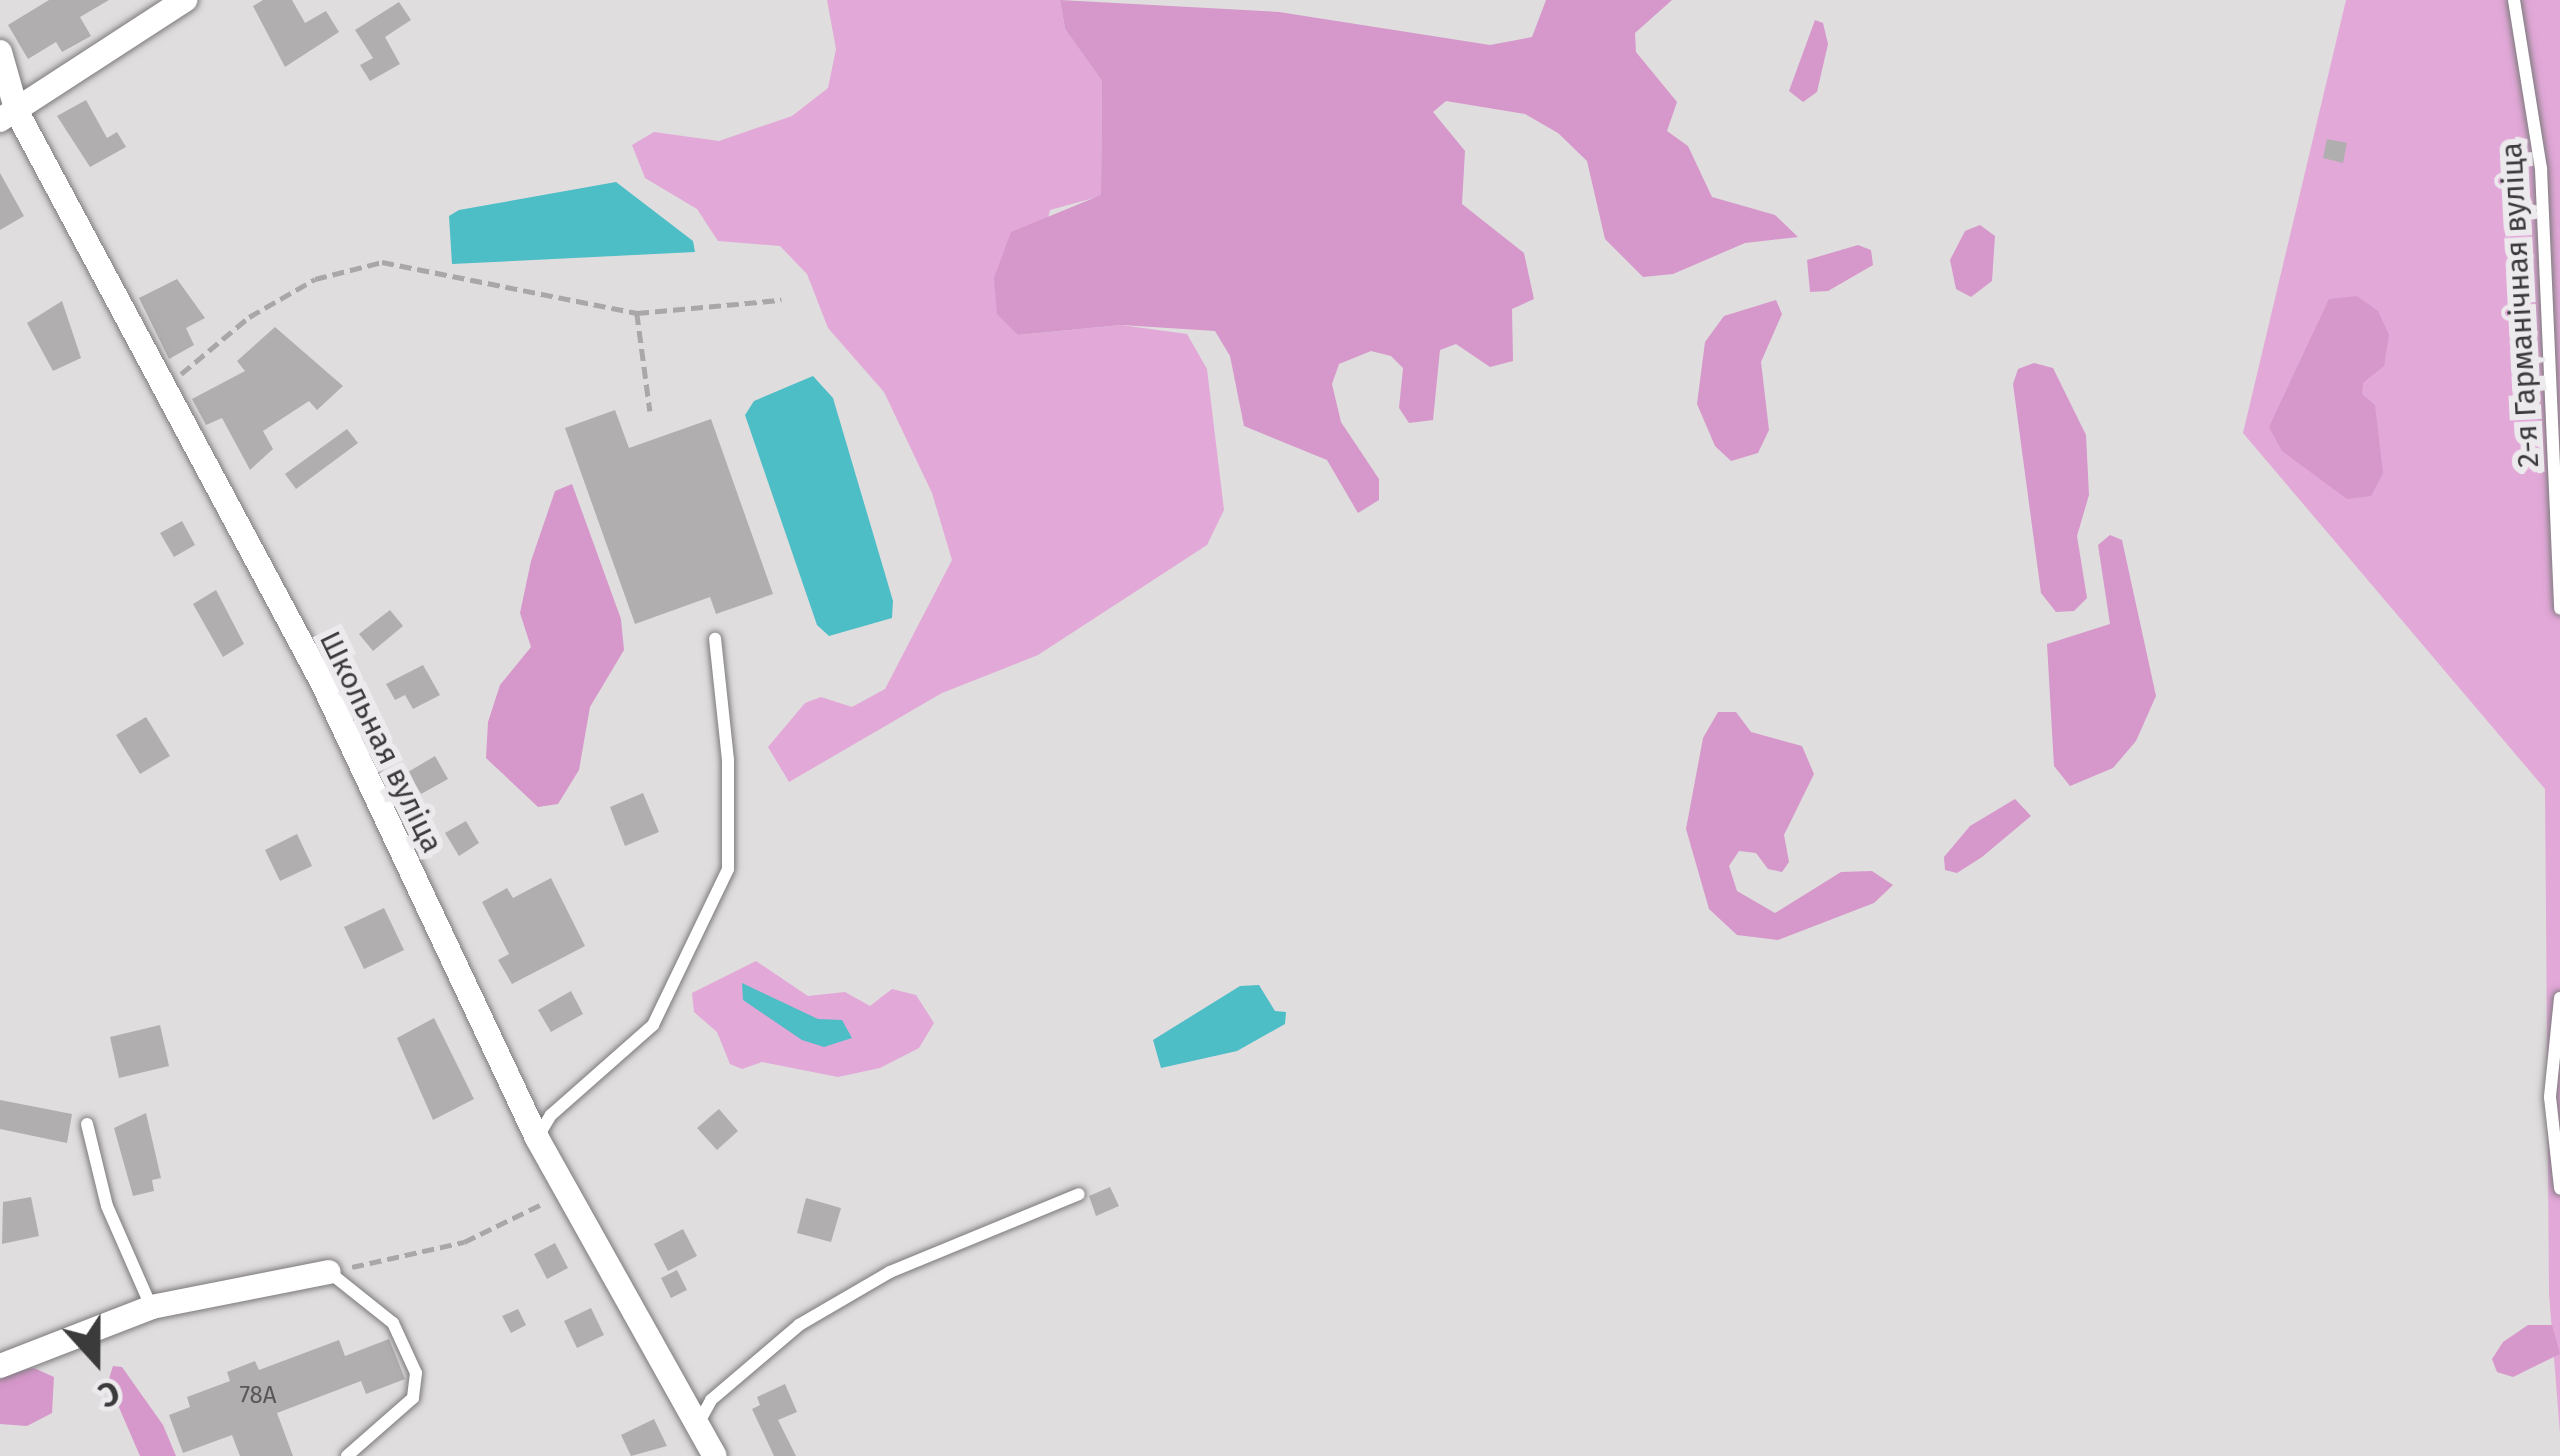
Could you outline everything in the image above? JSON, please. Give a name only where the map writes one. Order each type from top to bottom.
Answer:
[{"type":"street","points":[[9,117],[185,0]]},
{"type":"street","name":"Школьная вуліца","points":[[0,52],[9,117],[322,684],[537,1138],[715,1456]]},
{"type":"street","points":[[0,1366],[152,1307],[328,1272]]},
{"type":"lane","name":"2-я Гарманічная вуліца","points":[[2514,0],[2541,169],[2560,608]]},
{"type":"lane","points":[[2541,169],[2560,179]]},
{"type":"lane","points":[[537,1138],[551,1115],[653,1025],[728,869],[728,760],[715,639]]},
{"type":"lane","points":[[2560,998],[2550,1097],[2560,1188]]},
{"type":"lane","points":[[87,1124],[107,1206],[152,1307]]},
{"type":"lane","points":[[699,1422],[711,1400],[799,1325],[890,1272],[1079,1194]]},
{"type":"lane","points":[[328,1272],[393,1323],[416,1373],[413,1398],[347,1456]]},
{"type":"path","points":[[162,389],[249,317],[315,279],[382,262],[637,314],[781,300]]},
{"type":"path","points":[[637,314],[650,411]]},
{"type":"path","points":[[328,1272],[464,1242],[569,1191]]},
{"type":"shaded area","points":[[827,0],[1060,0],[1065,29],[1102,81],[1101,196],[1050,210],[1019,335],[1121,325],[1187,334],[1207,369],[1224,510],[1207,545],[1038,655],[942,693],[789,782],[768,747],[805,703],[821,697],[852,707],[885,689],[952,560],[932,493],[884,392],[828,328],[807,274],[780,246],[718,241],[697,209],[645,178],[632,145],[654,132],[719,141],[792,116],[828,88],[836,49]]},
{"type":"shaded area","points":[[1060,0],[1279,12],[1490,45],[1532,37],[1546,0],[1672,0],[1635,33],[1636,52],[1677,102],[1667,131],[1688,146],[1712,197],[1775,215],[1798,237],[1745,243],[1673,274],[1643,277],[1605,239],[1587,161],[1558,133],[1525,114],[1446,101],[1433,112],[1465,151],[1462,204],[1524,253],[1534,299],[1512,309],[1513,361],[1490,367],[1456,344],[1440,350],[1433,420],[1409,423],[1399,408],[1403,368],[1391,356],[1371,351],[1339,364],[1332,384],[1341,422],[1379,479],[1379,500],[1358,513],[1327,460],[1244,426],[1230,356],[1215,331],[1121,325],[1018,335],[997,314],[994,278],[1011,232],[1101,195],[1102,81],[1065,29]]},
{"type":"shaded area","points":[[2346,0],[2560,0],[2560,1434],[2549,1294],[2545,789],[2243,433]]},
{"type":"shaded area","points":[[1815,20],[1823,23],[1828,44],[1817,92],[1803,102],[1789,91]]},
{"type":"shaded area","points":[[1980,225],[1995,236],[1992,281],[1971,297],[1956,289],[1950,260],[1965,231]]},
{"type":"shaded area","points":[[1858,245],[1871,250],[1873,265],[1828,291],[1810,292],[1807,260]]},
{"type":"shaded area","points":[[2357,296],[2378,311],[2389,335],[2384,366],[2363,383],[2362,394],[2375,405],[2383,473],[2371,496],[2347,499],[2282,451],[2269,427],[2329,299]]},
{"type":"shaded area","points":[[1776,300],[1782,314],[1761,362],[1769,430],[1758,453],[1731,461],[1715,446],[1697,404],[1705,342],[1724,316]]},
{"type":"shaded area","points":[[2034,363],[2053,368],[2086,435],[2089,495],[2077,536],[2087,598],[2074,611],[2056,612],[2041,593],[2013,384],[2018,369]]},
{"type":"shaded area","points":[[572,484],[621,619],[624,650],[590,707],[579,770],[558,804],[538,807],[486,758],[488,722],[500,685],[531,647],[520,613],[531,561],[555,491]]},
{"type":"shaded area","points":[[2110,535],[2122,540],[2156,696],[2136,741],[2113,768],[2070,786],[2054,766],[2047,644],[2110,624],[2098,545]]},
{"type":"shaded area","points":[[1718,712],[1736,712],[1751,732],[1802,746],[1814,774],[1784,835],[1789,862],[1782,872],[1768,869],[1756,853],[1739,851],[1729,866],[1737,891],[1775,913],[1841,872],[1872,871],[1893,885],[1874,903],[1778,940],[1737,935],[1709,909],[1686,829],[1703,738]]},
{"type":"shaded area","points":[[2015,799],[2031,816],[1957,873],[1945,870],[1944,857],[1970,826]]},
{"type":"shaded area","points":[[756,961],[808,996],[845,992],[870,1006],[892,989],[916,995],[934,1023],[919,1048],[880,1068],[838,1077],[762,1062],[742,1069],[730,1064],[717,1032],[694,1012],[692,993]]},
{"type":"shaded area","points":[[2528,1325],[2552,1325],[2560,1354],[2513,1377],[2497,1372],[2492,1359],[2503,1342]]},
{"type":"shaded area","points":[[113,1366],[122,1367],[163,1425],[176,1456],[140,1456],[108,1382]]},
{"type":"shaded area","points":[[34,1368],[54,1377],[52,1413],[27,1426],[0,1424],[0,1374]]},
{"type":"water","points":[[616,182],[693,241],[695,252],[452,264],[449,216],[459,210]]},
{"type":"water","points":[[813,376],[833,398],[893,601],[892,618],[829,636],[817,625],[745,415],[754,401]]},
{"type":"water","points":[[742,983],[818,1019],[842,1020],[852,1038],[824,1047],[802,1040],[743,1000]]},
{"type":"water","points":[[1259,985],[1275,1011],[1286,1012],[1285,1024],[1237,1051],[1161,1068],[1153,1040],[1240,986]]},
{"type":"building","points":[[49,0],[109,0],[80,17],[91,36],[62,52],[56,42],[28,59],[8,25]]},
{"type":"building","points":[[263,0],[292,0],[305,23],[326,11],[339,32],[285,67],[253,6]]},
{"type":"building","points":[[399,2],[411,20],[385,37],[400,64],[370,81],[360,65],[373,58],[355,30]]},
{"type":"building","points":[[86,100],[107,138],[117,132],[126,147],[90,167],[57,116]]},
{"type":"building","points":[[2327,139],[2347,143],[2343,163],[2323,158]]},
{"type":"building","points":[[0,173],[24,216],[0,230]]},
{"type":"building","points":[[177,279],[205,318],[186,328],[194,345],[169,359],[139,298]]},
{"type":"building","points":[[62,301],[81,358],[53,371],[27,323]]},
{"type":"building","points":[[275,327],[343,386],[317,410],[309,401],[263,431],[273,449],[250,470],[222,418],[206,425],[192,399],[245,371],[237,361]]},
{"type":"building","points":[[615,410],[629,448],[711,419],[773,594],[716,614],[710,597],[635,624],[565,428]]},
{"type":"building","points":[[347,429],[358,443],[296,489],[285,474]]},
{"type":"building","points":[[182,521],[195,545],[174,557],[160,533]]},
{"type":"building","points":[[216,590],[244,644],[223,657],[193,604]]},
{"type":"building","points":[[390,610],[403,626],[373,651],[359,634]]},
{"type":"building","points":[[423,665],[440,695],[413,709],[405,695],[395,700],[386,684]]},
{"type":"building","points":[[146,717],[170,756],[140,774],[116,735]]},
{"type":"building","points":[[435,756],[448,779],[421,794],[408,772]]},
{"type":"building","points":[[643,793],[659,832],[625,846],[610,807]]},
{"type":"building","points":[[466,821],[479,843],[459,856],[445,833]]},
{"type":"building","points":[[297,834],[312,866],[280,881],[265,850]]},
{"type":"building","points":[[551,878],[585,946],[512,984],[498,960],[509,954],[482,902],[507,888],[513,898]]},
{"type":"building","points":[[384,908],[404,950],[364,969],[344,927]]},
{"type":"building","points":[[571,991],[583,1014],[551,1032],[538,1010]]},
{"type":"building","points":[[434,1018],[474,1099],[433,1120],[397,1038]]},
{"type":"building","points":[[160,1025],[169,1066],[119,1078],[110,1037]]},
{"type":"building","points":[[0,1100],[72,1114],[67,1143],[0,1129]]},
{"type":"building","points":[[719,1109],[738,1131],[717,1150],[697,1128]]},
{"type":"building","points":[[146,1113],[161,1178],[152,1180],[154,1191],[133,1196],[114,1128]]},
{"type":"building","points":[[1110,1187],[1119,1206],[1096,1216],[1089,1196]]},
{"type":"building","points":[[31,1197],[39,1236],[2,1244],[3,1202]]},
{"type":"building","points":[[806,1198],[841,1208],[831,1242],[797,1233]]},
{"type":"building","points":[[683,1229],[697,1256],[668,1271],[654,1244]]},
{"type":"building","points":[[555,1243],[568,1268],[547,1279],[534,1254]]},
{"type":"building","points":[[677,1270],[687,1290],[671,1298],[661,1278]]},
{"type":"building","points":[[591,1308],[604,1335],[577,1348],[564,1321]]},
{"type":"building","points":[[518,1309],[526,1325],[511,1333],[502,1316]]},
{"type":"building","points":[[389,1339],[405,1379],[366,1394],[361,1381],[277,1413],[293,1456],[240,1456],[232,1435],[183,1453],[169,1415],[190,1407],[187,1397],[230,1381],[227,1372],[255,1361],[259,1370],[339,1340],[345,1356]]},
{"type":"building","points":[[785,1384],[797,1412],[778,1420],[796,1456],[774,1456],[752,1409],[760,1405],[757,1397]]},
{"type":"building","points":[[654,1419],[667,1446],[631,1456],[621,1435]]}]
